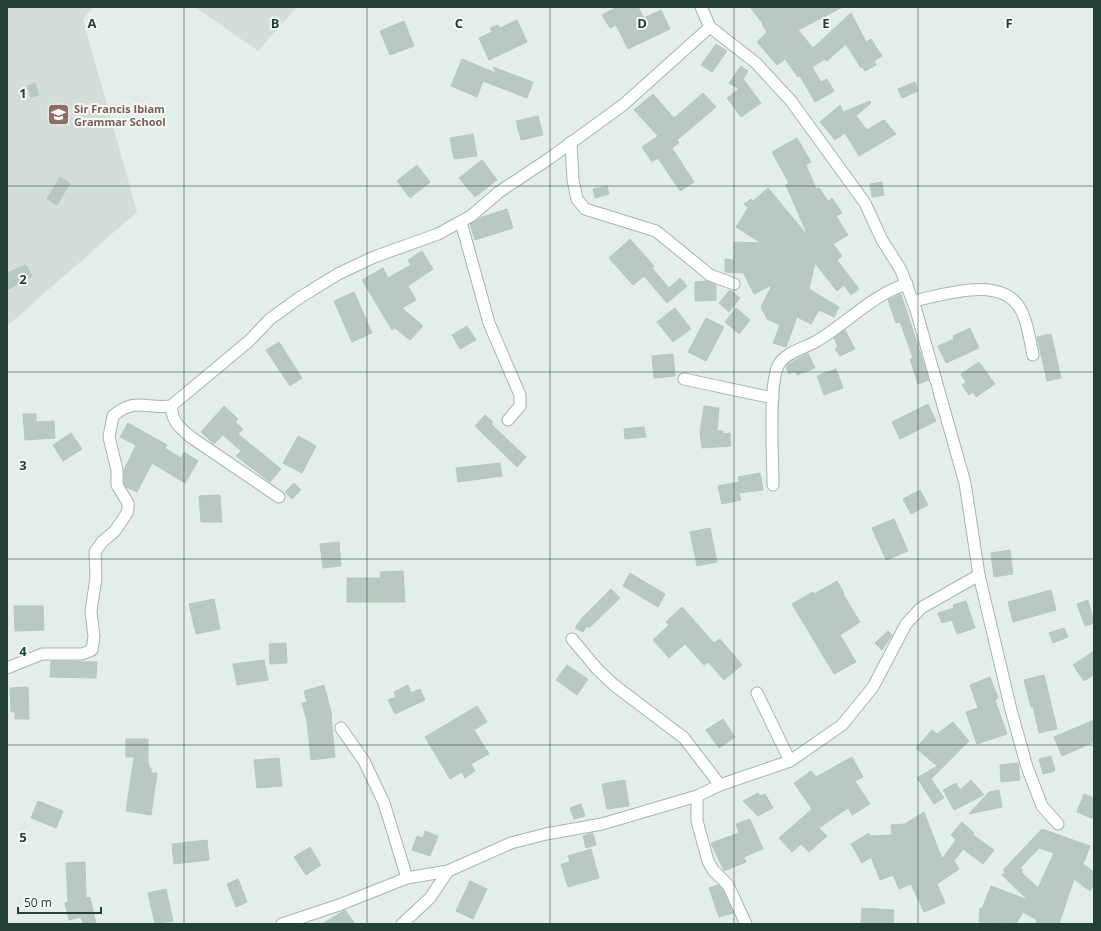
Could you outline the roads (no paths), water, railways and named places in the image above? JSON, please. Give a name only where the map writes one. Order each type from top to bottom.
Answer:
[{"type":"street","points":[[701,7],[710,27],[756,63],[791,101],[844,176],[865,202],[882,240],[901,270],[913,301],[965,483],[979,575],[1010,710],[1027,766],[1042,806],[1058,824]]},
{"type":"street","points":[[7,668],[42,654],[82,654],[92,650],[94,637],[91,611],[96,578],[95,552],[102,542],[115,531],[127,513],[128,508],[128,502],[117,485],[117,470],[109,438],[113,416],[124,406],[171,406],[249,341],[270,319],[306,294],[338,274],[374,257],[438,234],[471,216],[499,192],[550,158],[623,105],[710,27]]},
{"type":"street","points":[[571,142],[573,180],[577,198],[585,209],[656,231],[710,275],[734,284]]},
{"type":"street","points":[[461,222],[489,323],[520,395],[520,406],[508,420]]},
{"type":"street","points":[[773,485],[773,398],[776,370],[779,363],[817,341],[883,293],[907,284]]},
{"type":"street","points":[[913,301],[972,289],[1000,292],[1015,301],[1022,312],[1033,355]]},
{"type":"street","points":[[684,379],[773,398]]},
{"type":"street","points":[[171,406],[173,419],[180,428],[279,497]]},
{"type":"street","points":[[282,924],[339,905],[407,878],[448,871],[511,843],[546,834],[602,824],[697,796],[720,785],[790,761],[842,724],[873,687],[906,624],[921,608],[979,575]]},
{"type":"street","points":[[572,639],[598,670],[614,685],[684,738],[720,785]]},
{"type":"street","points":[[757,693],[790,761]]},
{"type":"street","points":[[341,728],[364,760],[384,803],[407,878]]},
{"type":"street","points":[[697,796],[697,821],[708,861],[713,870],[728,885],[746,924]]},
{"type":"street","points":[[402,924],[430,898],[448,871]]},
{"type":"place","name":"Sir Francis Ibiam Grammar School","points":[[58,115]]}]
